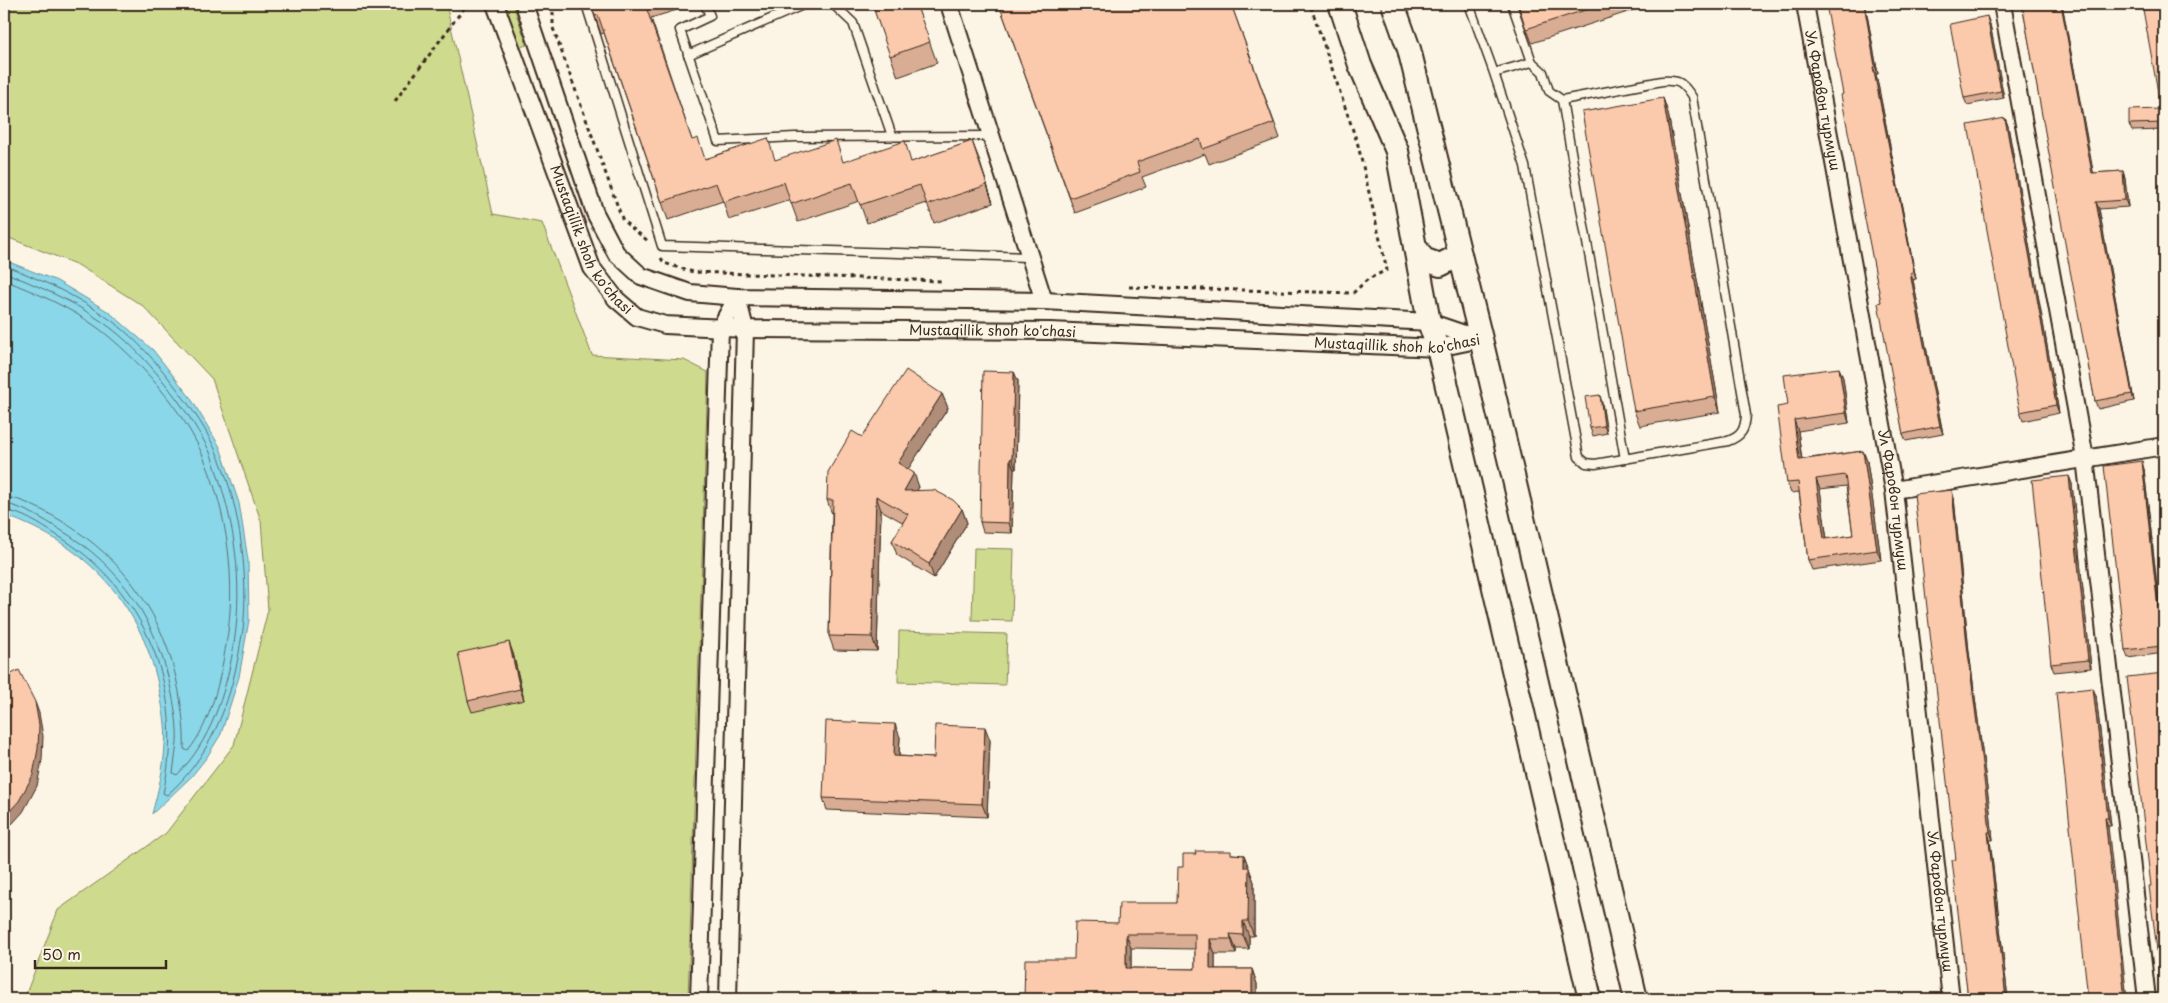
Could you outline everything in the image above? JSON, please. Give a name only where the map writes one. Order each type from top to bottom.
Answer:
[{"type":"street","name":"Mustaqillik shoh ko'chasi","points":[[494,4],[592,268],[616,299],[637,317],[665,325],[745,329],[1050,331],[1438,348],[1481,339]]},
{"type":"street","name":"Mustaqillik shoh ko'chasi","points":[[524,4],[595,213],[616,253],[641,276],[690,293],[737,297],[1044,301],[1429,322],[1481,339]]},
{"type":"street","points":[[949,4],[1044,301]]},
{"type":"street","points":[[1340,4],[1360,65],[1397,151],[1429,322],[1438,348],[1590,999]]},
{"type":"street","points":[[1393,4],[1409,49],[1481,339],[1636,999]]},
{"type":"street","name":"Ул Фаровон турмуш","points":[[1805,4],[1894,490],[1951,999]]},
{"type":"street","points":[[2002,4],[2085,458],[2147,999]]},
{"type":"street","points":[[1415,246],[1423,258],[1440,265],[1460,255]]},
{"type":"street","points":[[699,999],[720,328],[737,297]]},
{"type":"street","points":[[728,999],[745,329],[737,297]]},
{"type":"street","points":[[1894,490],[2164,446]]},
{"type":"lane","points":[[586,4],[662,246],[1030,258]]},
{"type":"lane","points":[[705,4],[710,16],[680,30],[718,141],[892,136],[991,136]]},
{"type":"lane","points":[[688,55],[805,4]]},
{"type":"lane","points":[[826,4],[834,5],[852,23],[892,136]]},
{"type":"lane","points":[[1469,4],[1525,166],[1579,457],[1586,463],[1595,464],[1728,441],[1739,437],[1746,427],[1746,415],[1692,96],[1684,85],[1674,80],[1562,100],[1549,91],[1543,72],[1532,62],[1512,4]]},
{"type":"lane","points":[[1494,73],[1532,62]]},
{"type":"lane","points":[[1562,100],[1625,459]]},
{"type":"path","points":[[395,101],[467,4]]},
{"type":"green space","points":[[4,4],[446,4],[493,214],[542,223],[592,355],[684,360],[708,372],[688,999],[24,999],[58,910],[166,833],[234,745],[268,610],[261,521],[212,379],[143,306],[78,265],[4,236]]},
{"type":"green space","points":[[505,4],[513,4],[527,45],[520,47]]},
{"type":"green space","points":[[974,548],[1014,549],[1012,621],[972,620]]},
{"type":"green space","points":[[899,631],[1007,634],[1005,685],[898,682]]},
{"type":"water","points":[[4,260],[57,281],[109,312],[153,350],[190,397],[220,447],[239,503],[248,560],[249,620],[239,677],[221,734],[207,757],[191,777],[152,814],[162,771],[165,732],[160,694],[152,662],[141,633],[126,607],[108,583],[86,562],[62,543],[4,515]]},
{"type":"building","points":[[591,4],[645,4],[692,140],[698,138],[705,159],[768,138],[775,160],[836,140],[843,162],[905,141],[911,162],[972,141],[987,185],[927,205],[920,185],[860,205],[852,183],[791,204],[784,182],[723,202],[716,183],[662,202],[598,15],[595,16]]},
{"type":"building","points":[[872,4],[916,4],[930,42],[890,56]]},
{"type":"building","points":[[999,4],[1231,4],[1274,123],[1203,149],[1200,139],[1137,162],[1140,172],[1070,198]]},
{"type":"building","points":[[1518,4],[1604,4],[1526,29]]},
{"type":"building","points":[[1826,4],[1864,4],[1875,66],[1873,67],[1914,272],[1910,273],[1940,426],[1903,434],[1878,303],[1881,302],[1841,95],[1843,94]]},
{"type":"building","points":[[2022,4],[2061,4],[2092,173],[2123,171],[2125,200],[2096,202],[2132,394],[2095,401]]},
{"type":"building","points":[[2142,4],[2164,4],[2164,123],[2129,124],[2129,110],[2161,109]]},
{"type":"building","points":[[1987,16],[2001,91],[1964,98],[1950,24]]},
{"type":"building","points":[[1663,98],[1715,397],[1634,411],[1582,112]]},
{"type":"building","points":[[2005,118],[2056,405],[2020,412],[1968,125]]},
{"type":"building","points":[[1839,368],[1846,413],[1794,420],[1799,460],[1863,451],[1877,550],[1808,560],[1798,482],[1787,483],[1777,407],[1788,405],[1784,375]],"holes":[[[1845,475],[1853,535],[1824,539],[1816,479]]]},
{"type":"building","points":[[906,370],[942,394],[898,463],[914,473],[904,491],[934,490],[953,500],[962,509],[929,564],[892,541],[908,514],[876,496],[872,637],[829,636],[833,500],[827,500],[828,472],[852,431],[862,437]]},
{"type":"building","points":[[983,371],[1014,372],[1009,523],[980,522]]},
{"type":"building","points":[[1600,395],[1604,426],[1590,428],[1585,397]]},
{"type":"building","points":[[2142,461],[2162,646],[2125,650],[2104,466]]},
{"type":"building","points":[[2069,476],[2088,660],[2051,664],[2032,480]]},
{"type":"building","points":[[1952,490],[1967,645],[1987,803],[1990,832],[1988,832],[2006,999],[1968,999],[1952,860],[1956,860],[1914,494]]},
{"type":"building","points":[[509,642],[520,689],[468,701],[458,653]]},
{"type":"building","points":[[19,670],[35,702],[39,725],[38,749],[33,775],[19,801],[4,816],[4,678]]},
{"type":"building","points":[[2164,673],[2164,999],[2163,999],[2127,677]]},
{"type":"building","points":[[2093,688],[2108,818],[2105,818],[2125,999],[2088,999],[2056,692]]},
{"type":"building","points":[[826,721],[895,724],[894,756],[934,758],[935,725],[985,727],[982,804],[823,798]]},
{"type":"building","points":[[1195,851],[1231,851],[1231,854],[1244,855],[1244,867],[1249,867],[1248,921],[1243,921],[1243,935],[1230,934],[1231,939],[1210,939],[1210,969],[1252,969],[1252,999],[1024,999],[1025,959],[1074,959],[1075,922],[1118,923],[1119,903],[1177,903],[1178,867],[1183,867],[1183,854],[1196,854]],"holes":[[[1126,934],[1195,934],[1195,969],[1126,968]]]}]
